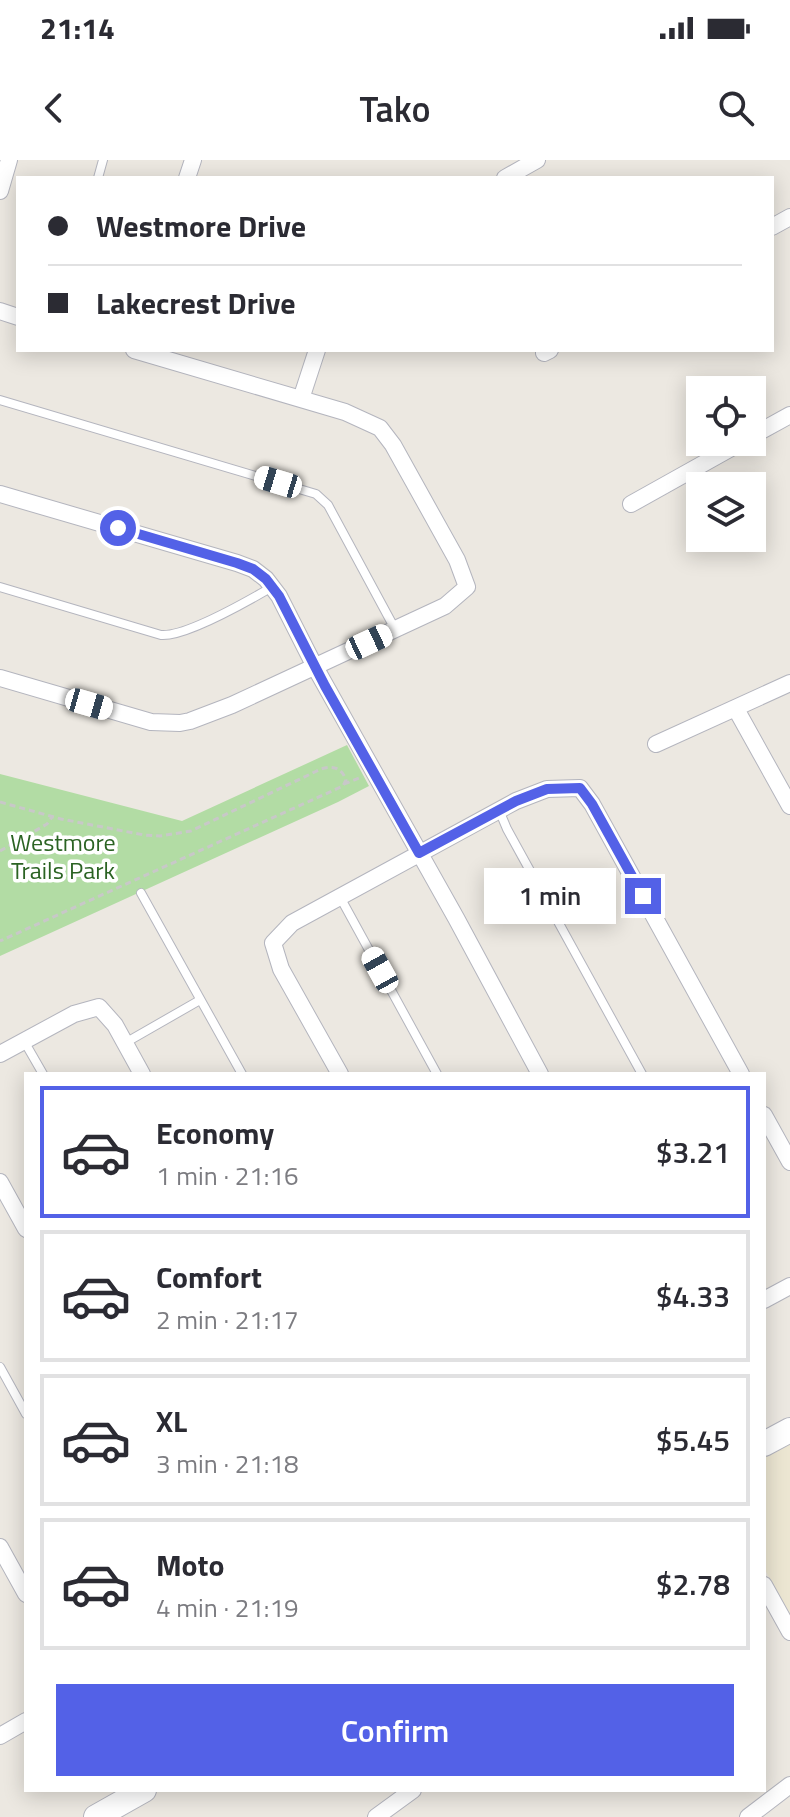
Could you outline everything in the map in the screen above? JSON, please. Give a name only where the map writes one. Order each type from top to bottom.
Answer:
[{"type":"street","points":[[0,191],[9,160]]},
{"type":"street","points":[[509,176],[537,160]]},
{"type":"street","points":[[0,678],[151,722],[180,723],[207,716],[445,606],[467,587],[451,548],[393,445],[380,428],[345,412],[143,352]]},
{"type":"street","points":[[301,399],[316,352]]},
{"type":"street","points":[[766,428],[790,415]]},
{"type":"street","points":[[631,504],[717,456]]},
{"type":"street","points":[[0,494],[237,563],[253,569],[266,579],[539,1072]]},
{"type":"street","points":[[656,744],[790,683]]},
{"type":"street","points":[[736,709],[790,806]]},
{"type":"street","points":[[339,1072],[281,969],[273,943],[292,923],[499,810],[547,789],[580,788],[592,804],[740,1072]]},
{"type":"street","points":[[0,1054],[74,1014],[99,1007],[115,1025],[141,1072]]},
{"type":"street","points":[[766,1119],[790,1162]]},
{"type":"street","points":[[0,1182],[24,1225]]},
{"type":"street","points":[[766,1298],[790,1286]]},
{"type":"street","points":[[0,1547],[24,1590]]},
{"type":"street","points":[[766,1589],[790,1632]]},
{"type":"street","points":[[2,1731],[24,1722]]},
{"type":"street","points":[[748,1817],[790,1785]]},
{"type":"street","points":[[96,1817],[140,1792]]},
{"type":"street","points":[[376,1817],[410,1792]]},
{"type":"lane","points":[[0,400],[316,494],[328,505],[396,629]]},
{"type":"lane","points":[[0,587],[169,635],[189,629],[273,587]]},
{"type":"lane","points":[[499,810],[641,1072]]},
{"type":"lane","points":[[141,893],[241,1072]]},
{"type":"lane","points":[[340,897],[436,1072]]},
{"type":"lane","points":[[125,1043],[200,1000]]},
{"type":"lane","points":[[24,1041],[42,1072]]},
{"type":"lane","points":[[0,1367],[24,1410]]},
{"type":"path","points":[[0,802],[52,817],[160,836],[191,831],[328,767],[337,768],[343,773],[344,784]]},
{"type":"path","points":[[0,941],[363,777]]},
{"type":"path","points":[[0,851],[47,824],[52,817]]},
{"type":"shaded area","points":[[790,1441],[790,1615],[766,1572],[766,1457]]},
{"type":"green space","name":"Westmore Trails Park","points":[[347,745],[369,786],[0,956],[0,774],[182,821]]},
{"type":"route","points":[[118,528],[237,563],[253,569],[266,579],[279,596],[325,686],[419,853],[516,801],[547,789],[580,788],[643,896]]}]
